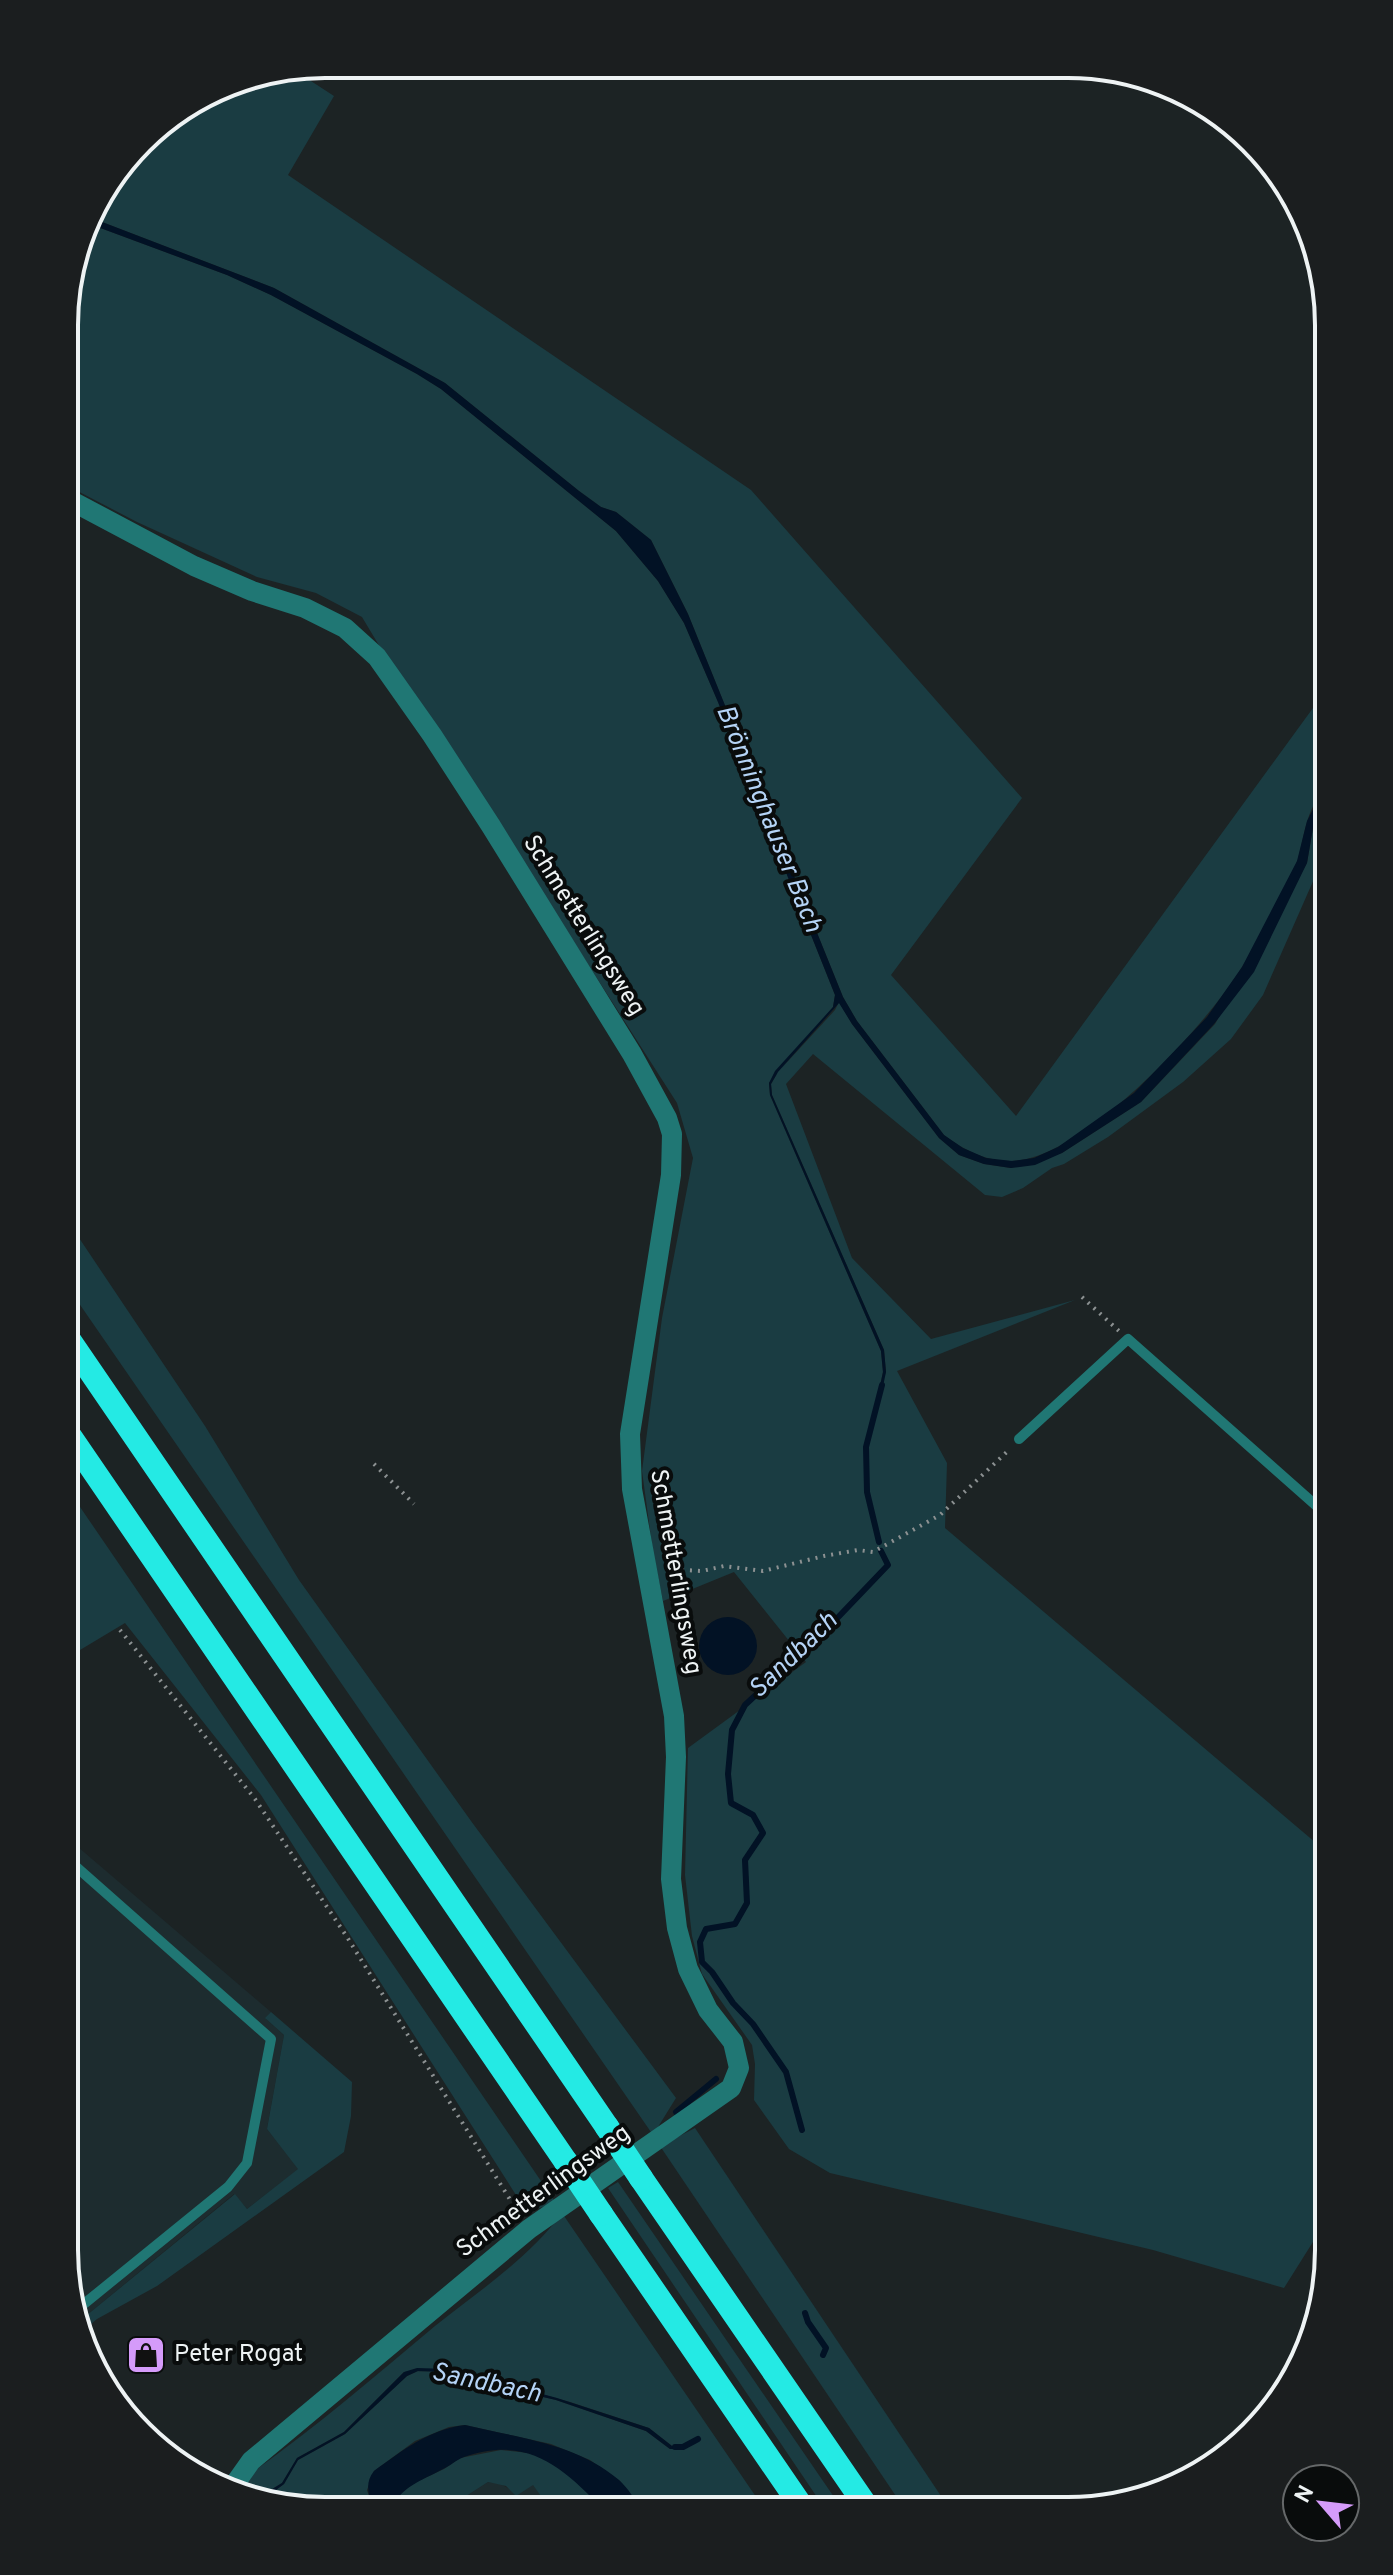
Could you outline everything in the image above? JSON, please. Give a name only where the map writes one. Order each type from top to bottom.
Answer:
[{"type":"highway","points":[[78,1353],[860,2497]]},
{"type":"highway","points":[[78,1448],[795,2497]]},
{"type":"street","name":"Schmetterlingsweg","points":[[78,504],[194,566],[252,591],[305,608],[345,628],[377,657],[432,735],[546,913],[632,1054],[667,1118],[672,1134],[671,1175],[630,1434],[632,1489],[674,1716],[676,1757],[671,1879],[677,1928],[688,1969],[708,2010],[733,2042],[739,2068],[731,2088],[529,2229],[251,2461],[237,2480]]},
{"type":"lane","points":[[1019,1439],[1128,1339],[1314,1504]]},
{"type":"lane","points":[[78,1868],[271,2039],[247,2163],[228,2187],[84,2304]]},
{"type":"path","points":[[1082,1297],[1128,1339]]},
{"type":"path","points":[[647,1567],[702,1571],[724,1566],[763,1571],[858,1550],[873,1552],[940,1515],[1019,1439]]},
{"type":"path","points":[[374,1464],[414,1504]]},
{"type":"path","points":[[120,1630],[255,1799],[347,1937],[529,2229]]},
{"type":"shaded area","points":[[308,79],[334,96],[288,175],[751,490],[1022,798],[891,975],[1016,1116],[1315,706],[1315,804],[1298,859],[1256,943],[1225,992],[1140,1086],[1071,1139],[1039,1155],[1010,1161],[975,1154],[944,1135],[857,1021],[843,997],[688,614],[651,540],[616,512],[601,507],[579,491],[445,383],[274,288],[101,222],[111,202],[139,162],[175,129],[202,111],[246,91]]},
{"type":"shaded area","points":[[99,227],[227,275],[271,295],[417,374],[441,389],[616,531],[658,581],[684,623],[835,995],[833,1007],[781,1069],[839,1002],[852,1024],[939,1138],[959,1155],[984,1164],[1011,1168],[1062,1153],[1141,1102],[1215,1024],[1307,863],[1315,821],[1315,877],[1263,995],[1231,1039],[1183,1082],[1108,1137],[1023,1188],[1002,1197],[985,1195],[813,1054],[786,1084],[852,1258],[931,1339],[1075,1300],[897,1371],[947,1463],[945,1528],[1314,1841],[1314,2240],[1284,2288],[1153,2250],[830,2173],[789,2149],[754,2100],[752,2045],[702,1974],[692,1936],[685,1875],[688,1748],[806,1662],[734,1572],[663,1601],[642,1471],[662,1318],[693,1158],[677,1103],[362,617],[316,593],[257,577],[78,491],[80,293]],"holes":[[[777,1073],[771,1084],[772,1095],[884,1350],[886,1372],[879,1390],[883,1372],[881,1351],[770,1095],[769,1083]]]},
{"type":"shaded area","points":[[78,1236],[205,1426],[299,1580],[471,1821],[676,2098],[653,2135],[78,1302]]},
{"type":"shaded area","points":[[78,1504],[556,2203],[536,2209],[523,2206],[261,1795],[125,1623],[78,1651]]},
{"type":"shaded area","points":[[78,1847],[271,2012],[266,2019],[284,2035],[267,2129],[299,2169],[247,2209],[234,2194],[87,2315],[78,2250]]},
{"type":"shaded area","points":[[271,2012],[352,2082],[351,2116],[344,2152],[157,2286],[90,2325],[87,2315],[235,2194],[247,2209],[298,2169],[267,2129],[284,2035],[265,2018]]},
{"type":"shaded area","points":[[695,2128],[942,2497],[897,2497],[660,2146]]},
{"type":"shaded area","points":[[618,2182],[834,2497],[817,2497],[608,2188]]},
{"type":"shaded area","points":[[562,2213],[756,2497],[632,2497],[620,2481],[590,2460],[551,2444],[465,2425],[449,2427],[415,2441],[374,2471],[367,2490],[369,2497],[325,2497],[274,2491],[284,2484],[298,2460],[345,2434],[407,2376],[418,2371],[404,2372],[344,2432],[297,2458],[282,2483],[270,2491],[240,2481],[311,2428],[503,2273],[534,2245]],"holes":[[[449,2369],[570,2402],[649,2428],[672,2446],[698,2441],[684,2449],[670,2449],[646,2431],[556,2400],[449,2372],[419,2371]]]},
{"type":"shaded area","points":[[501,2450],[535,2455],[561,2469],[591,2497],[542,2497],[533,2485],[516,2496],[506,2486],[488,2482],[465,2497],[397,2497],[412,2484],[460,2458]]},
{"type":"shaded area","points":[[488,2482],[511,2490],[533,2484],[542,2497],[465,2497]]},
{"type":"water","name":"Brönninghauser Bach","points":[[101,222],[274,288],[445,383],[579,491],[601,507],[616,512],[651,540],[688,614],[843,997],[857,1021],[944,1135],[963,1148],[986,1158],[1012,1161],[1034,1158],[1058,1147],[1134,1093],[1207,1017],[1242,967],[1297,861],[1307,821],[1315,806],[1307,863],[1254,972],[1214,1024],[1141,1102],[1062,1153],[1035,1165],[1011,1168],[984,1164],[959,1155],[939,1138],[839,1003],[778,1072],[771,1084],[772,1095],[884,1350],[886,1372],[882,1391],[879,1391],[883,1372],[881,1351],[770,1095],[769,1083],[775,1071],[833,1007],[835,995],[684,623],[658,581],[616,531],[441,389],[271,295],[227,275],[99,227]]},
{"type":"water","points":[[728,1617],[739,1619],[748,1626],[755,1635],[755,1657],[748,1666],[739,1673],[728,1675],[717,1673],[708,1666],[701,1657],[699,1646],[701,1635],[708,1626],[717,1619]]},
{"type":"water","points":[[417,2368],[449,2369],[557,2398],[649,2428],[672,2446],[682,2446],[684,2449],[670,2449],[646,2431],[556,2400],[449,2372],[418,2371],[407,2376],[345,2434],[298,2460],[284,2484],[274,2491],[270,2491],[282,2483],[297,2458],[344,2432],[404,2372]]},
{"type":"water","points":[[465,2425],[565,2450],[602,2468],[619,2480],[633,2497],[591,2497],[573,2480],[542,2459],[507,2450],[487,2451],[461,2458],[419,2481],[399,2497],[370,2497],[368,2485],[374,2471],[428,2436]]},
{"type":"waterway","name":"Sandbach","points":[[879,1542],[867,1492],[866,1447],[882,1385]]},
{"type":"waterway","name":"Sandbach","points":[[802,2130],[786,2072],[753,2024],[702,1962],[700,1942],[706,1929],[735,1924],[747,1903],[745,1860],[763,1833],[753,1815],[731,1803],[728,1774],[732,1730],[745,1705],[824,1632],[888,1565],[881,1551]]},
{"type":"waterway","points":[[676,2112],[716,2079]]},
{"type":"waterway","name":"Sandbach","points":[[805,2313],[826,2348],[823,2355]]},
{"type":"waterway","name":"Sandbach","points":[[675,2447],[683,2447],[698,2439]]},
{"type":"place","name":"Peter Rogat","points":[[146,2355]]}]
